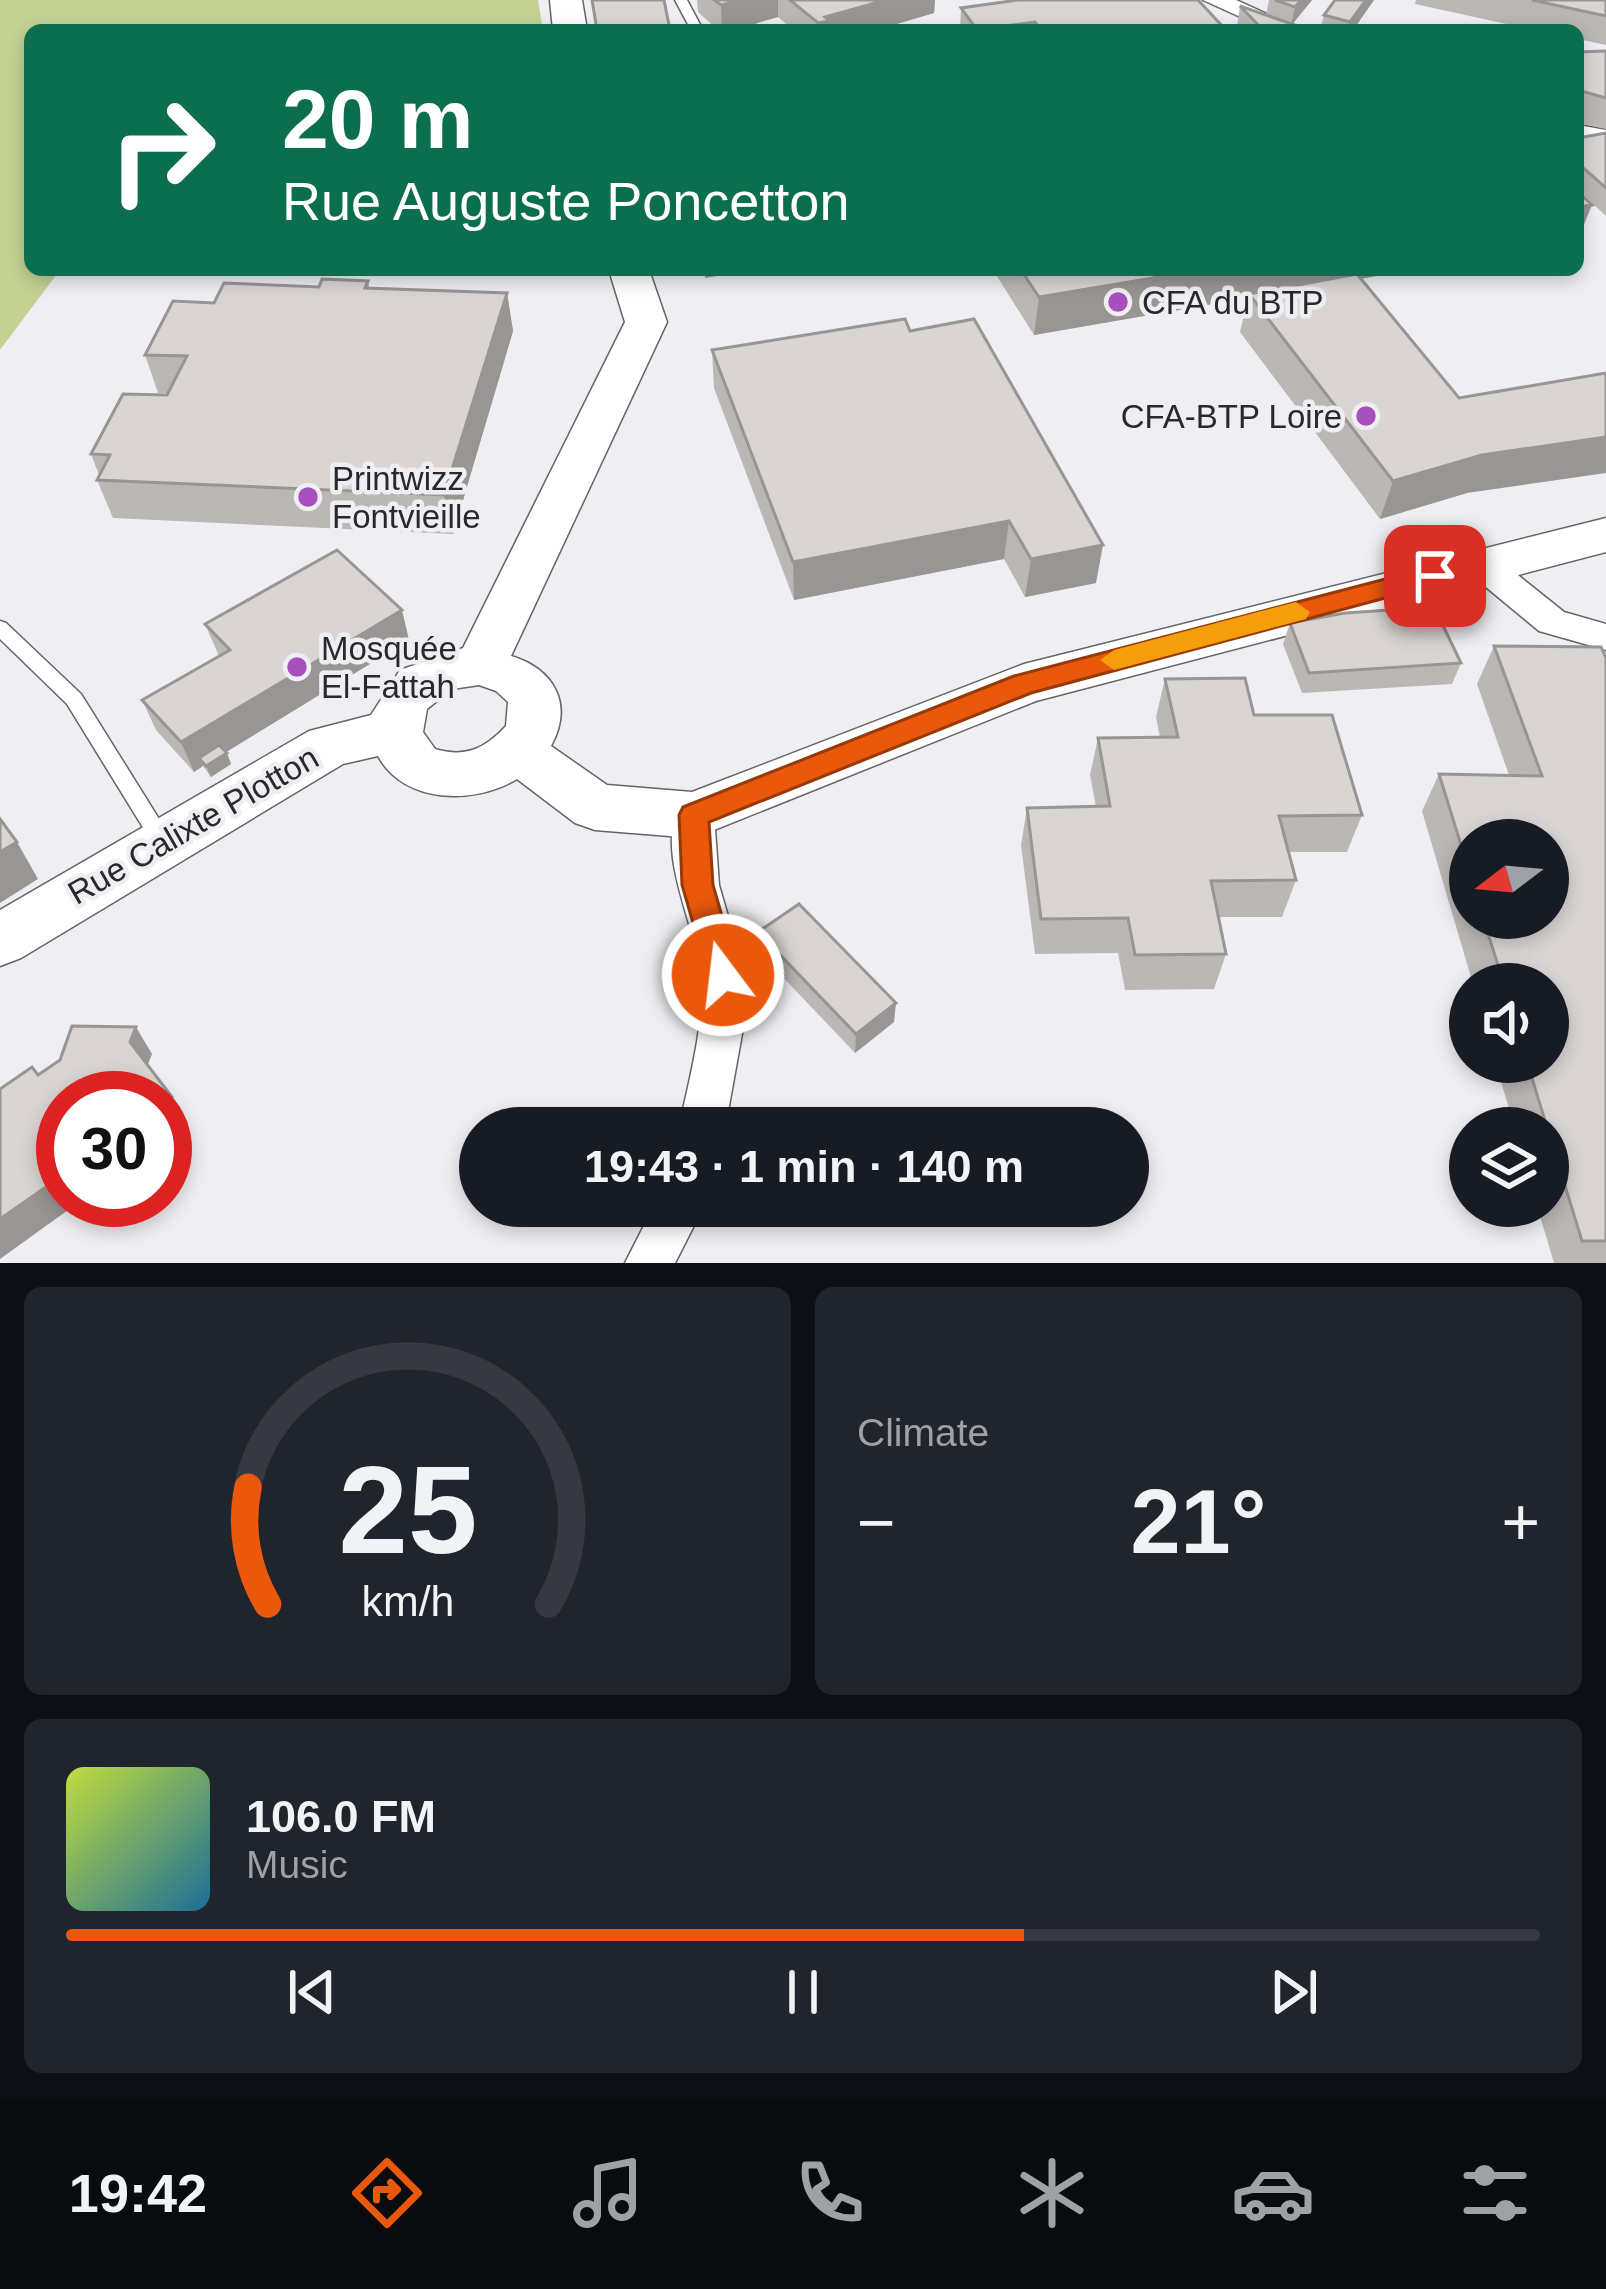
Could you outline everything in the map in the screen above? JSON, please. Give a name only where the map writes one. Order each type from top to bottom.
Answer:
[{"type":"street","points":[[1215,0],[1275,24]]},
{"type":"street","points":[[480,666],[646,322],[631,276]]},
{"type":"street","points":[[520,752],[595,807],[694,815],[1024,684],[1606,535]]},
{"type":"street","points":[[1481,564],[1552,622],[1606,637]]},
{"type":"street","points":[[480,666],[518,677],[537,704],[532,736],[520,752],[489,769],[454,776],[430,772],[412,762],[399,748],[396,714],[419,684],[459,667],[480,666]]},
{"type":"street","name":"Rue Calixte Plotton","points":[[0,940],[328,746],[394,731]]},
{"type":"street","points":[[694,815],[698,885],[723,975],[722,1023],[706,1107]]},
{"type":"street","points":[[649,1263],[669,1227]]},
{"type":"lane","points":[[2,633],[74,699],[162,841]]},
{"type":"green space","points":[[0,0],[538,0],[542,24],[24,24],[24,276],[56,276],[0,350]]},
{"type":"building","points":[[592,0],[664,0],[669,24],[596,24]]},
{"type":"building","points":[[790,0],[886,0],[818,23]]},
{"type":"building","points":[[1018,0],[1198,0],[1220,24],[973,24],[961,8]]},
{"type":"building","points":[[1275,0],[1301,0],[1295,7]]},
{"type":"building","points":[[1335,0],[1366,0],[1350,22],[1324,15]]},
{"type":"building","points":[[1532,0],[1606,0],[1606,16]]},
{"type":"building","points":[[1240,6],[1292,24],[1257,24]]},
{"type":"building","points":[[1606,51],[1606,98],[1584,92],[1584,52]]},
{"type":"building","points":[[1606,133],[1606,188],[1584,168],[1584,137]]},
{"type":"building","points":[[1025,276],[1165,276],[1039,297]]},
{"type":"building","points":[[1359,276],[1459,398],[1606,373],[1606,437],[1482,455],[1393,481],[1249,294]]},
{"type":"building","points":[[322,279],[368,281],[365,288],[507,293],[444,495],[97,480],[110,455],[91,454],[123,394],[167,395],[187,356],[145,355],[173,301],[214,303],[224,283],[319,287]]},
{"type":"building","points":[[905,319],[910,331],[974,319],[1103,545],[1031,559],[1009,521],[793,562],[712,350]]},
{"type":"building","points":[[337,550],[402,610],[181,742],[142,700],[230,650],[205,624]]},
{"type":"building","points":[[1434,607],[1461,663],[1309,673],[1290,623],[1345,613]]},
{"type":"building","points":[[1494,646],[1601,647],[1606,658],[1606,1241],[1582,1241],[1569,1199],[1569,1107],[1541,1107],[1533,1083],[1569,1083],[1569,963],[1497,963],[1490,939],[1569,939],[1569,819],[1453,819],[1439,774],[1542,776]]},
{"type":"building","points":[[1245,678],[1254,715],[1332,715],[1362,815],[1279,816],[1296,880],[1211,881],[1226,954],[1135,955],[1128,918],[1041,919],[1027,808],[1110,806],[1098,738],[1178,737],[1165,679]]},
{"type":"building","points":[[219,745],[227,753],[206,766],[199,758]]},
{"type":"building","points":[[0,819],[17,842],[0,852]]},
{"type":"building","points":[[799,904],[896,1003],[856,1034],[758,932]]},
{"type":"building","points":[[72,1026],[136,1027],[130,1042],[152,1071],[44,1071],[60,1060]]},
{"type":"building","points":[[32,1067],[36,1072],[36,1194],[0,1219],[0,1089]]},
{"type":"slow traffic","points":[[1114,660],[1296,612]]},
{"type":"place","name":"CFA du BTP","points":[[1118,302]]},
{"type":"place","name":"CFA-BTP Loire","points":[[1366,416]]},
{"type":"place","name":"Printwizz Fontvieille","points":[[308,497]]},
{"type":"place","name":"Mosquée El-Fattah","points":[[297,667]]},
{"type":"route","points":[[723,975],[698,885],[694,815],[1024,684],[1435,576]]}]
